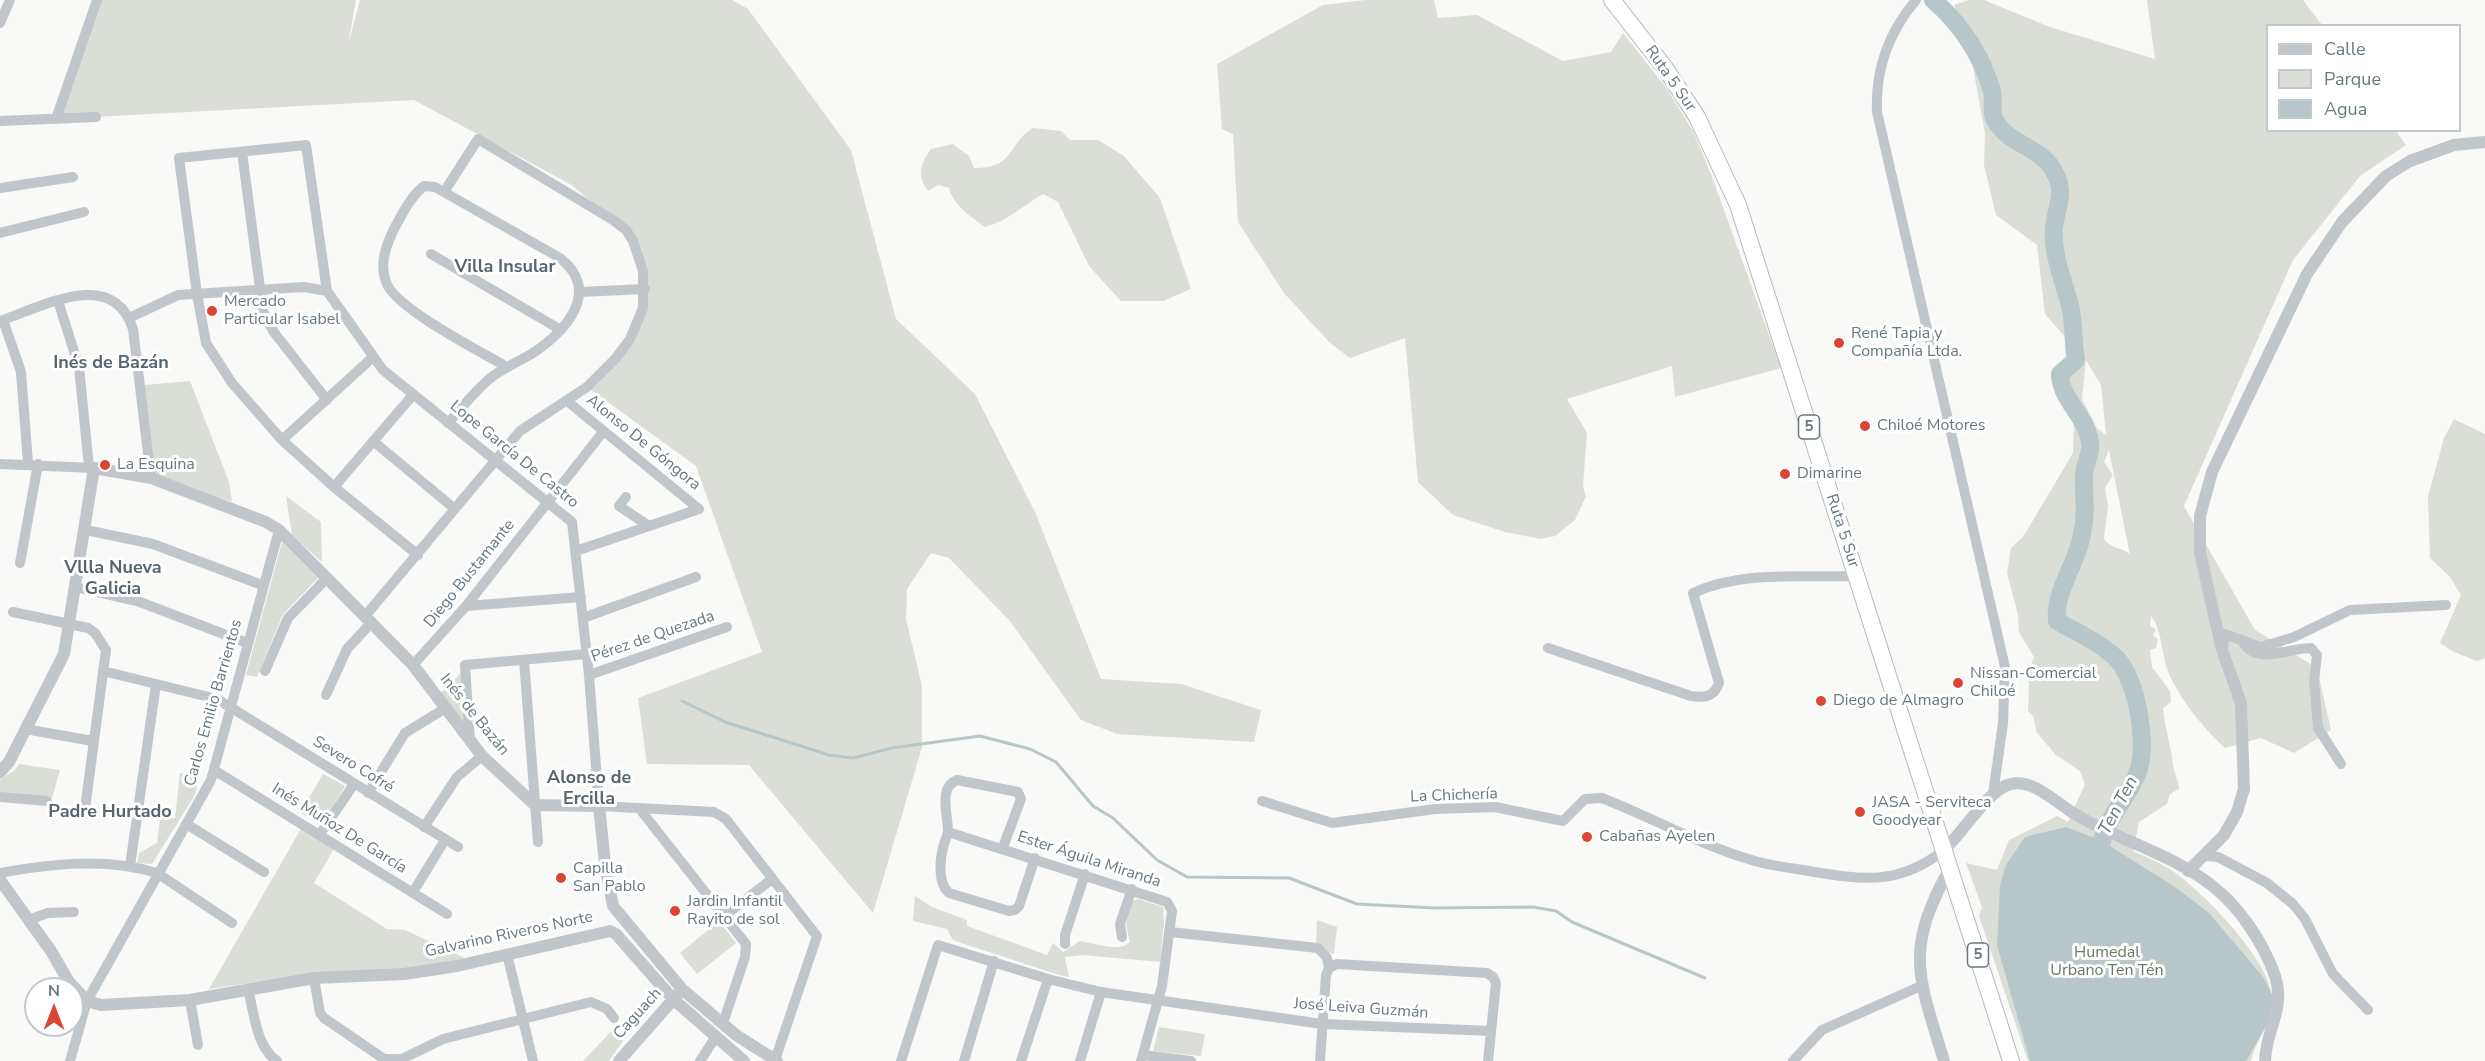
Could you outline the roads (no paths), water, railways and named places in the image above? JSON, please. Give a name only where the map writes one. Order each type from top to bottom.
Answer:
[{"type":"highway","name":"Ruta 5 Sur","points":[[1604,0],[1629,22]]},
{"type":"highway","name":"Ruta 5 Sur","points":[[1612,0],[1681,92],[1707,135],[1732,189],[2012,1061]]},
{"type":"street","points":[[0,22],[10,0]]},
{"type":"street","points":[[56,119],[97,0]]},
{"type":"street","points":[[1917,0],[1899,23],[1886,50],[1878,80],[1878,112],[2005,667],[2003,723],[1993,794]]},
{"type":"street","points":[[0,122],[96,117]]},
{"type":"street","points":[[326,695],[347,649],[455,509],[520,431],[587,387],[616,358],[630,339],[643,308],[645,289],[639,256],[626,230],[614,220],[478,139],[444,192]]},
{"type":"street","points":[[2188,870],[2224,836],[2237,812],[2244,789],[2241,703],[2222,650],[2200,553],[2199,531],[2203,501],[2223,450],[2307,274],[2331,235],[2386,176],[2410,161],[2438,149],[2485,142]]},
{"type":"street","points":[[129,318],[178,295],[197,294],[304,287],[327,291],[306,145],[179,158],[197,294],[207,343],[232,383],[282,440],[334,487],[418,555]]},
{"type":"street","points":[[242,152],[258,290],[263,311],[273,331],[327,400]]},
{"type":"street","points":[[0,188],[73,177]]},
{"type":"street","points":[[448,423],[482,386],[561,330],[578,302],[580,292],[574,272],[560,258],[435,187],[424,186],[413,197],[387,244],[383,271],[387,285],[407,306],[507,367]]},
{"type":"street","points":[[0,233],[84,212]]},
{"type":"street","points":[[431,254],[561,330]]},
{"type":"street","points":[[580,292],[645,289]]},
{"type":"street","name":"Lope García De Castro","points":[[327,291],[372,358],[412,396],[572,522],[589,675],[599,806],[608,887],[613,906],[682,989],[723,1023],[776,1060]]},
{"type":"street","points":[[20,563],[33,463],[21,372],[1,320],[84,293],[99,294],[116,304],[129,318],[151,478]]},
{"type":"street","points":[[0,772],[9,762],[64,654],[86,530],[91,467],[79,367],[58,301]]},
{"type":"street","points":[[282,440],[372,358]]},
{"type":"street","points":[[334,487],[412,396]]},
{"type":"street","name":"Alonso De Góngora","points":[[567,401],[699,509],[649,526]]},
{"type":"street","name":"Diego Bustamante","points":[[413,665],[466,606],[603,432]]},
{"type":"street","points":[[373,441],[455,509]]},
{"type":"street","points":[[5,463],[91,467]]},
{"type":"street","name":"Inés de Bazán","points":[[91,467],[151,478],[266,522],[282,534],[369,618],[413,665],[444,709],[482,756],[535,805]]},
{"type":"street","points":[[626,497],[619,506],[649,526]]},
{"type":"street","points":[[576,551],[649,526]]},
{"type":"street","points":[[86,530],[153,544],[262,585]]},
{"type":"street","name":"Carlos Emilio Barrientos","points":[[70,1061],[87,1001],[157,873],[205,795],[232,707],[262,585],[282,534]]},
{"type":"street","points":[[1548,648],[1691,696],[1706,697],[1715,691],[1719,683],[1693,593],[1713,584],[1733,580],[1857,576]]},
{"type":"street","points":[[583,618],[696,577]]},
{"type":"street","points":[[265,671],[288,618],[327,578]]},
{"type":"street","points":[[75,587],[140,602],[247,643]]},
{"type":"street","points":[[466,606],[581,597]]},
{"type":"street","points":[[2222,650],[2225,634],[2244,644],[2261,647],[2294,638],[2350,610],[2446,605]]},
{"type":"street","points":[[13,612],[69,622],[88,628],[101,640],[106,650],[85,809]]},
{"type":"street","name":"Pérez de Quezada","points":[[589,675],[727,627]]},
{"type":"street","points":[[2244,644],[2251,653],[2260,656],[2300,648],[2311,648],[2317,655],[2314,682],[2318,728],[2341,764]]},
{"type":"street","points":[[470,742],[465,665],[587,654]]},
{"type":"street","points":[[524,660],[538,842]]},
{"type":"street","name":"Severo Cofré","points":[[103,670],[217,699],[459,848]]},
{"type":"street","points":[[130,866],[156,684]]},
{"type":"street","points":[[368,793],[405,733],[444,709]]},
{"type":"street","points":[[25,729],[93,741]]},
{"type":"street","points":[[424,827],[457,777],[482,756]]},
{"type":"street","name":"Inés Muñoz De García","points":[[214,770],[447,914]]},
{"type":"street","points":[[1003,847],[1021,799],[1018,792],[957,780],[951,782],[946,790],[948,832],[942,851],[941,882],[949,893],[1009,911],[1016,910],[1035,858]]},
{"type":"street","points":[[1944,850],[1993,794],[2007,785],[2025,783],[2076,815],[2188,870],[2215,888],[2231,905],[2256,938],[2274,971],[2280,1001],[2266,1041],[2265,1061]]},
{"type":"street","points":[[320,834],[354,784]]},
{"type":"street","points":[[0,797],[48,801]]},
{"type":"street","name":"La Chichería","points":[[1262,801],[1332,823],[1435,809],[1495,807],[1563,820],[1585,799],[1602,798],[1719,849],[1756,862],[1857,879],[1880,879],[1905,873],[1944,850]]},
{"type":"street","points":[[535,805],[714,812],[726,819],[817,936],[776,1060]]},
{"type":"street","points":[[639,808],[746,944],[745,957],[723,1023]]},
{"type":"street","points":[[188,825],[264,872]]},
{"type":"street","name":"Ester Águila Miranda","points":[[948,832],[1003,847],[1167,902],[1172,911],[1170,932],[1159,999],[1142,1058]]},
{"type":"street","points":[[412,892],[445,840]]},
{"type":"street","points":[[2205,856],[2218,857],[2267,883],[2293,904],[2305,919],[2333,974],[2368,1010]]},
{"type":"street","points":[[0,873],[57,863],[130,866],[157,873],[232,922]]},
{"type":"street","points":[[1944,1061],[1921,986],[1918,961],[1921,935],[1929,909],[1950,868]]},
{"type":"street","points":[[1065,944],[1065,935],[1085,874]]},
{"type":"street","points":[[723,917],[772,879]]},
{"type":"street","points":[[0,880],[51,951],[69,982],[87,1001]]},
{"type":"street","points":[[1122,937],[1120,924],[1132,889]]},
{"type":"street","points":[[27,920],[48,913],[74,912]]},
{"type":"street","name":"Galvarino Riveros Norte","points":[[87,1001],[101,1005],[190,1000],[314,978],[404,974],[457,966],[610,931],[616,934],[673,999],[744,1061]]},
{"type":"street","points":[[1170,932],[1318,948],[1327,958],[1329,969]]},
{"type":"street","name":"José Leiva Guzmán","points":[[901,1061],[938,945],[1048,979],[1101,992],[1322,1024],[1491,1031]]},
{"type":"street","points":[[507,954],[532,1061]]},
{"type":"street","points":[[964,1061],[994,961]]},
{"type":"street","points":[[1320,1061],[1326,975],[1329,969],[1337,964],[1487,973],[1496,983],[1488,1061]]},
{"type":"street","points":[[314,978],[320,1013],[324,1018],[384,1059],[402,1059],[442,1039],[591,1002],[607,1009],[614,1018]]},
{"type":"street","points":[[1021,1061],[1048,979]]},
{"type":"street","points":[[1793,1061],[1821,1030],[1921,986]]},
{"type":"street","points":[[248,989],[261,1041],[271,1057],[277,1061]]},
{"type":"street","name":"Caguach","points":[[619,1061],[682,989]]},
{"type":"street","points":[[1080,1061],[1101,992]]},
{"type":"street","points":[[190,1000],[198,1045]]},
{"type":"street","points":[[700,1061],[715,1038]]},
{"type":"street","points":[[1142,1058],[1191,1061]]},
{"type":"water","points":[[2066,827],[2100,840],[2175,887],[2209,913],[2263,977],[2275,1000],[2270,1020],[2246,1061],[2030,1061],[1997,945],[2000,885],[2006,865],[2025,837]]},
{"type":"waterway","name":"Ten Ten","points":[[1933,0],[1962,30],[1976,53],[1992,91],[1993,115],[1999,126],[2013,139],[2039,154],[2052,168],[2059,185],[2060,198],[2054,239],[2057,260],[2071,310],[2076,360],[2060,374],[2061,384],[2086,429],[2090,449],[2084,476],[2083,530],[2059,600],[2057,621],[2112,654],[2125,670],[2136,698],[2142,748],[2137,774],[2108,825],[2100,848],[2098,864]]},
{"type":"waterway","points":[[682,701],[725,722],[829,755],[853,758],[892,748],[980,736],[1030,749],[1056,762],[1093,806],[1113,818],[1157,860],[1187,877],[1289,878],[1357,904],[1435,908],[1533,907],[1556,911],[1572,922],[1705,978]]},
{"type":"place","name":"Mercado Particular Isabel","points":[[212,311]]},
{"type":"place","name":"René Tapia y Compañía Ltda.","points":[[1839,343]]},
{"type":"place","name":"Chiloé Motores","points":[[1865,426]]},
{"type":"place","name":"La Esquina","points":[[105,465]]},
{"type":"place","name":"Dimarine","points":[[1785,474]]},
{"type":"place","name":"Nissan-Comercial Chiloé","points":[[1958,683]]},
{"type":"place","name":"Diego de Almagro","points":[[1821,701]]},
{"type":"place","name":"JASA - Serviteca Goodyear","points":[[1860,812]]},
{"type":"place","name":"Cabañas Ayelen","points":[[1587,837]]},
{"type":"place","name":"Capilla San Pablo","points":[[561,878]]},
{"type":"place","name":"Jardin Infantil Rayito de sol","points":[[675,911]]},
{"type":"district","name":"Villa Insular","points":[[505,268]]},
{"type":"district","name":"Inés de Bazán","points":[[111,364]]},
{"type":"district","name":"Vllla Nueva Galicia","points":[[113,579]]},
{"type":"district","name":"Alonso de Ercilla","points":[[589,789]]},
{"type":"district","name":"Padre Hurtado","points":[[110,813]]},
{"type":"park label","name":"Humedal Urbano Ten Tén","points":[[2107,962]]}]
